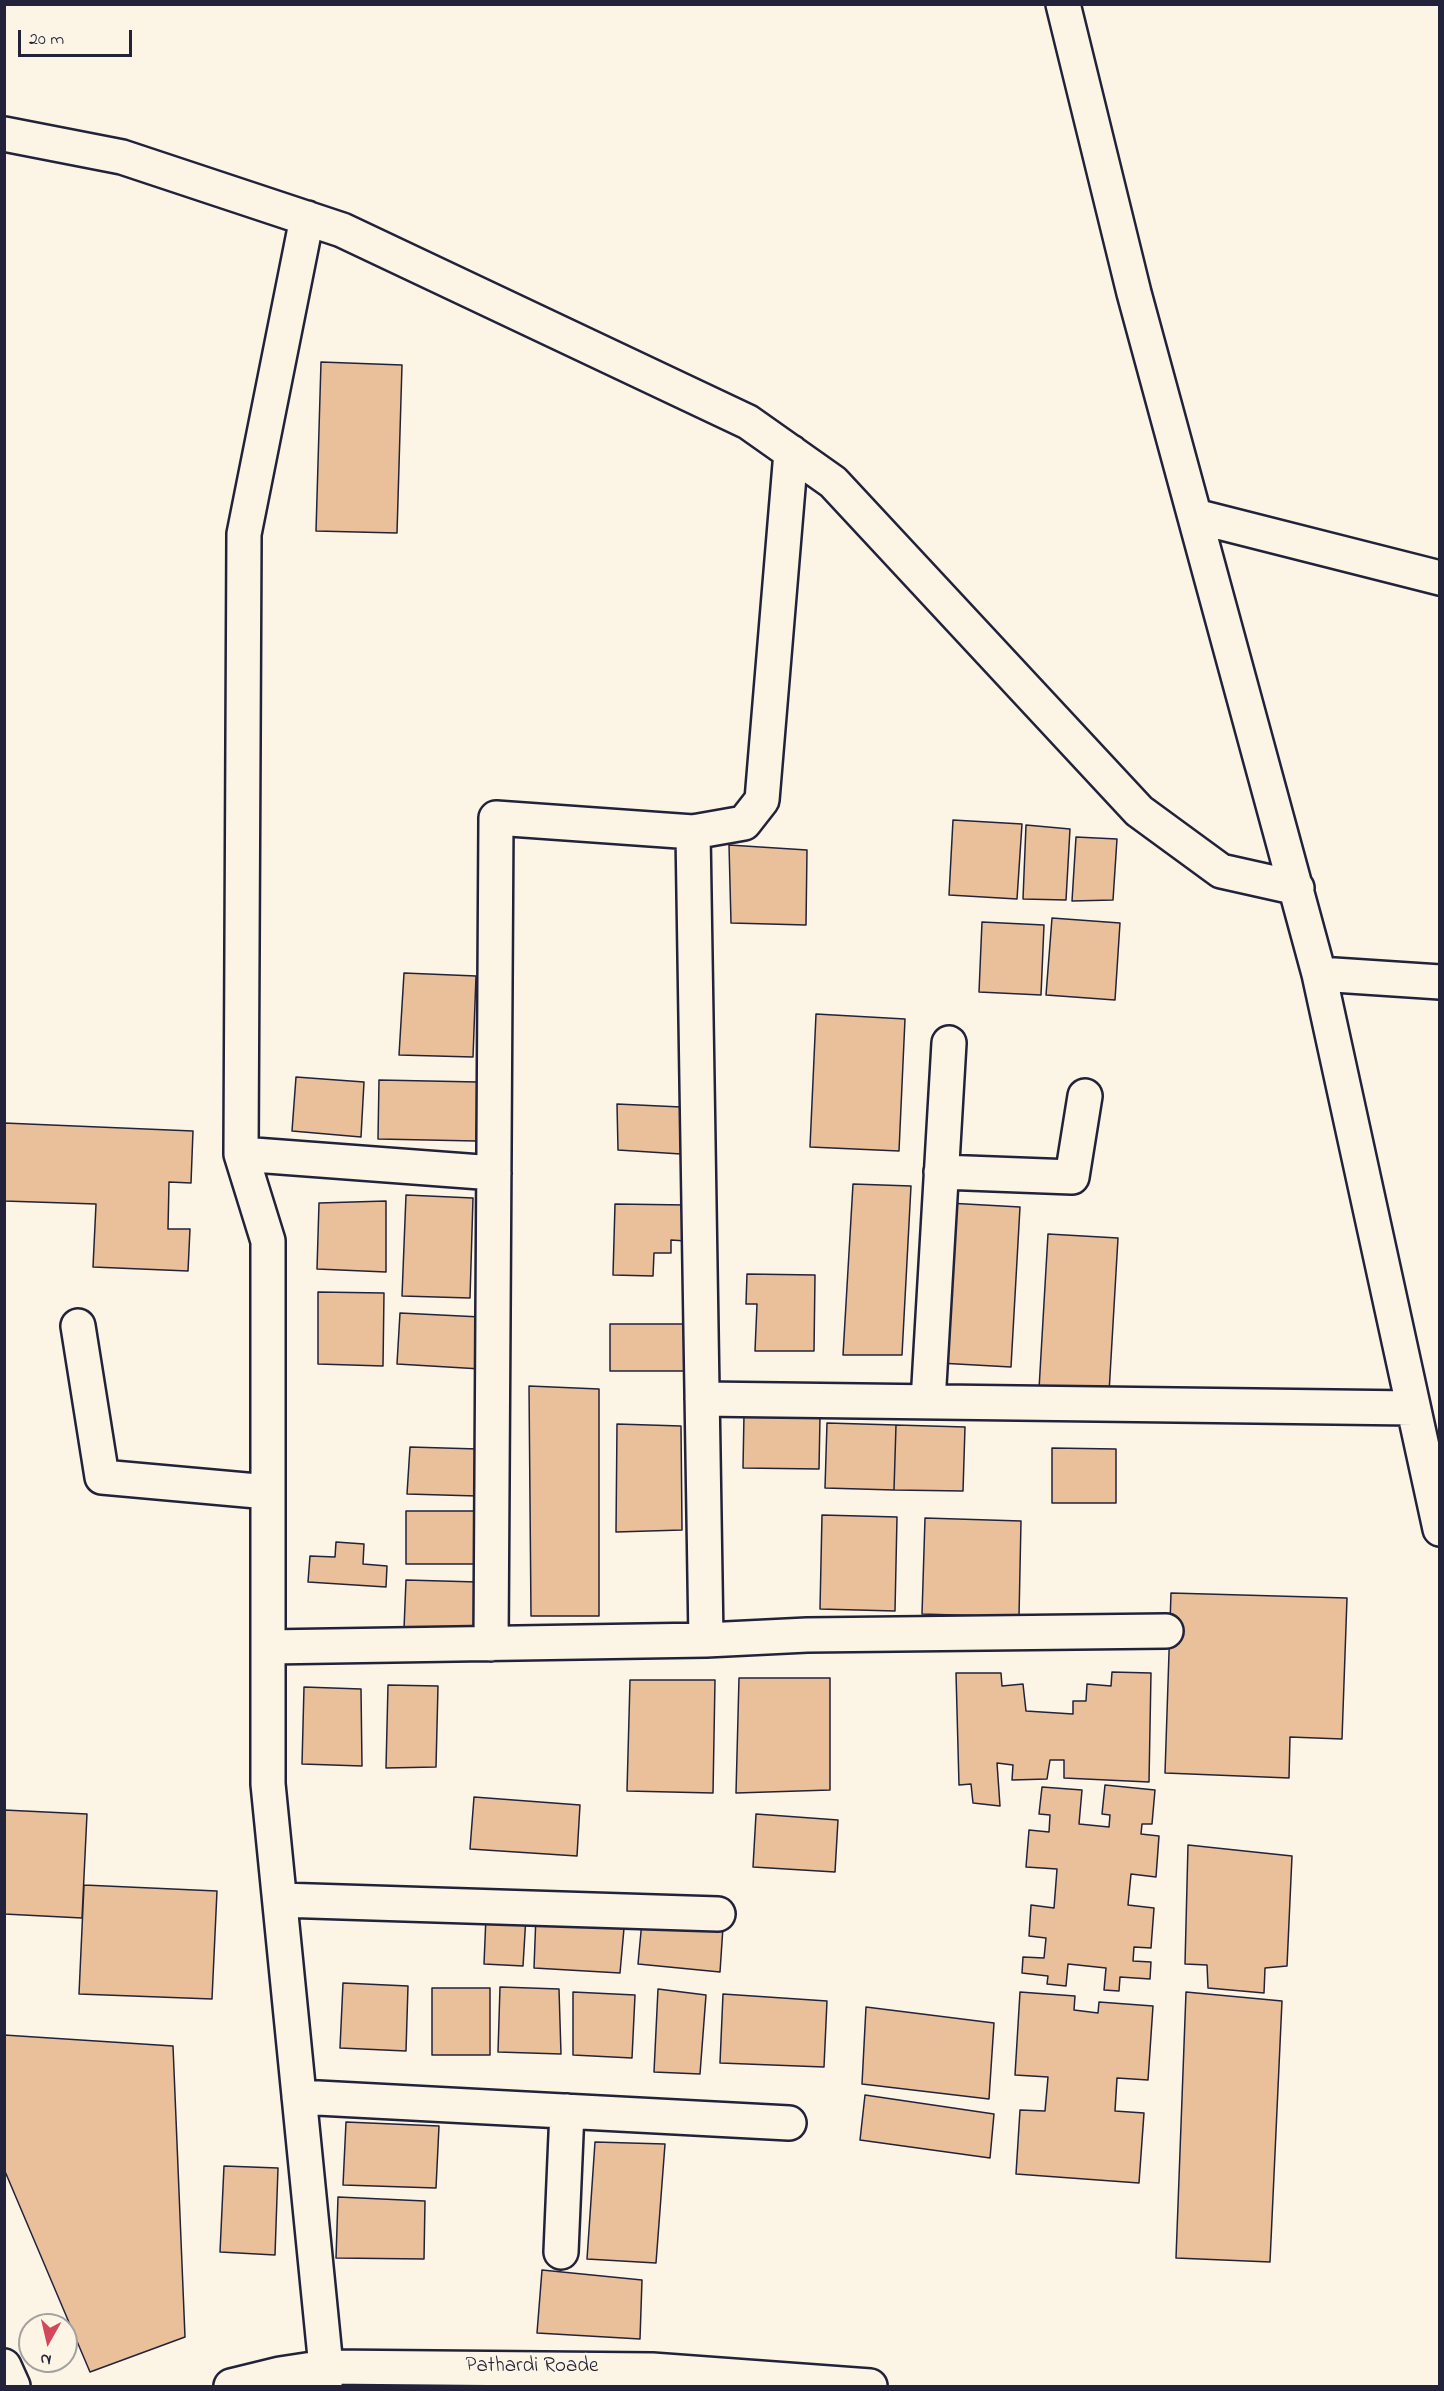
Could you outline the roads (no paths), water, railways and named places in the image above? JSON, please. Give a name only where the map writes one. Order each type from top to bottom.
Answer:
[{"type":"street","points":[[1063,4],[1134,292],[1319,974],[1440,1529]]},
{"type":"street","points":[[4,134],[122,157],[352,235],[748,422],[833,482],[1139,811],[1221,871],[1296,888]]},
{"type":"street","points":[[307,218],[244,534],[241,1154],[268,1241],[268,1784],[325,2377]]},
{"type":"street","points":[[491,1644],[496,818],[693,832],[744,823],[762,800],[791,452]]},
{"type":"street","points":[[1195,516],[1440,578]]},
{"type":"street","points":[[693,832],[706,1640]]},
{"type":"street","points":[[1319,974],[1440,982]]},
{"type":"street","points":[[928,1402],[949,1043]]},
{"type":"street","points":[[941,1172],[1071,1177],[1085,1096]]},
{"type":"street","points":[[241,1154],[494,1173]]},
{"type":"street","points":[[78,1326],[102,1477],[268,1492]]},
{"type":"street","points":[[702,1399],[1413,1408]]},
{"type":"street","points":[[268,1647],[706,1640],[807,1635],[1166,1631]]},
{"type":"street","points":[[280,1900],[718,1914]]},
{"type":"street","points":[[299,2097],[789,2123]]},
{"type":"street","points":[[561,2252],[567,2111]]},
{"type":"street","points":[[4,2366],[13,2386]]},
{"type":"street","name":"Pathardi Roade","points":[[231,2386],[280,2374],[325,2377],[652,2370],[870,2386]]}]
